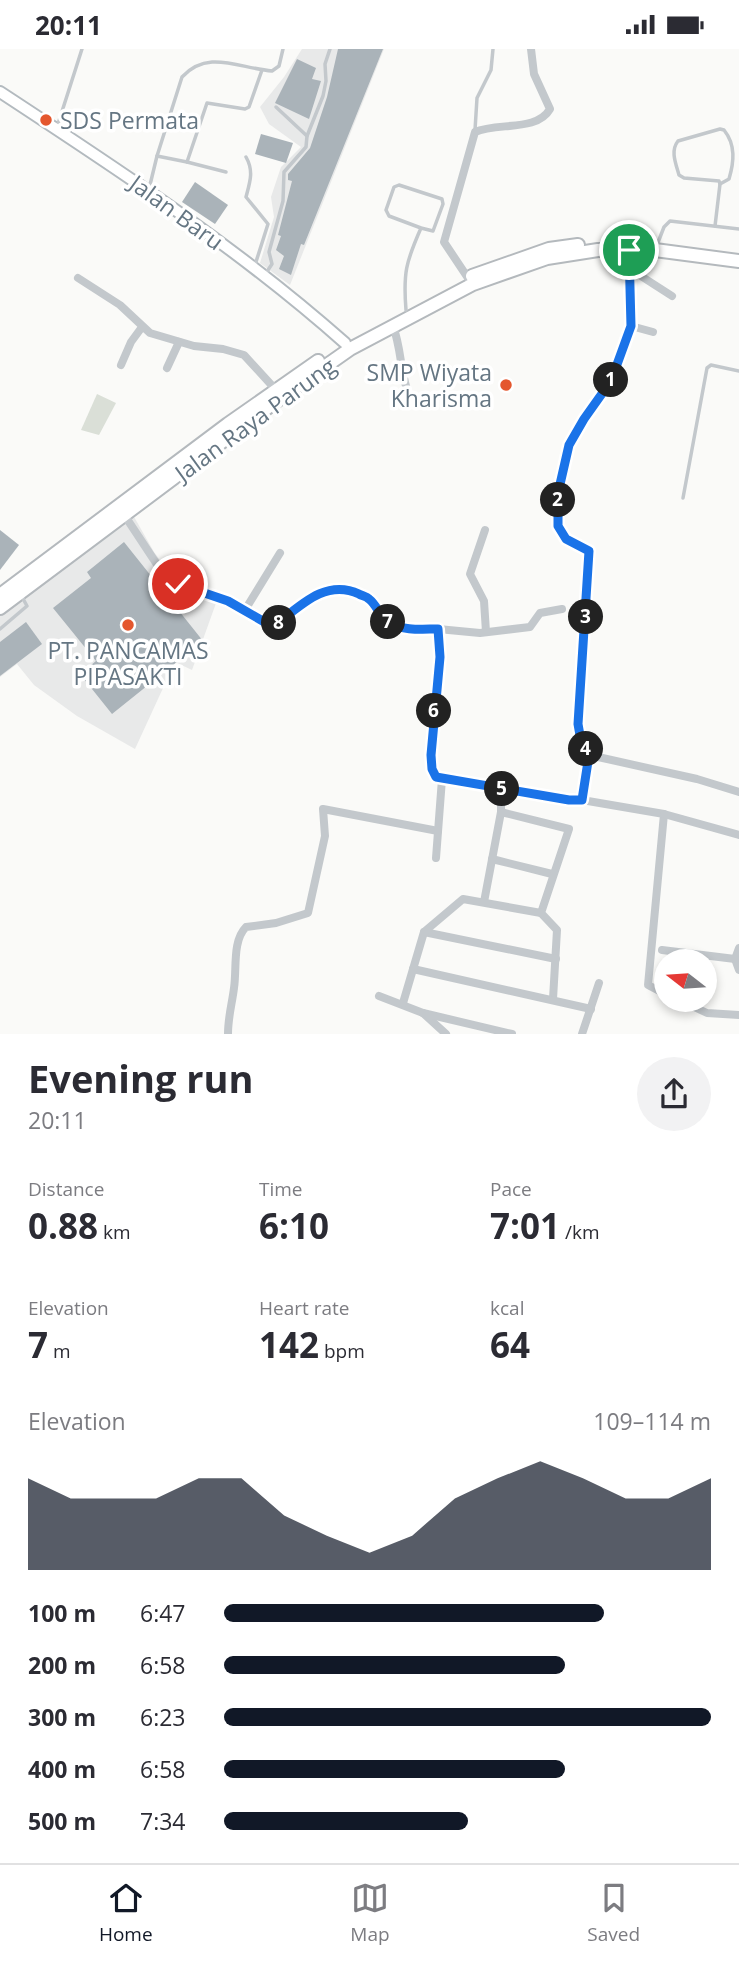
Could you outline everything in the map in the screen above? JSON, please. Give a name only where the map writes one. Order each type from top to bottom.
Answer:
[{"type":"highway","name":"Jalan Raya Parung","points":[[0,595],[276,390],[345,343],[468,278],[549,249],[598,242],[657,244],[739,254]]},
{"type":"highway","name":"Jalan Raya Parung","points":[[0,608],[350,349],[473,284],[547,258],[598,250],[655,250],[739,261]]},
{"type":"main road","name":"Jalan Baru","points":[[0,92],[149,191],[265,275],[345,343]]},
{"type":"street","points":[[468,278],[444,242],[475,132],[523,124],[548,114],[551,109],[534,74],[531,49]]},
{"type":"street","points":[[582,800],[589,755],[581,741],[578,724],[589,551],[566,539],[558,526],[558,493],[569,445],[611,381],[631,326],[629,250]]},
{"type":"street","points":[[630,269],[672,296]]},
{"type":"street","points":[[78,278],[120,305],[149,333],[244,355],[276,390]]},
{"type":"street","points":[[393,326],[403,380],[410,398]]},
{"type":"street","points":[[631,326],[653,332]]},
{"type":"street","points":[[121,365],[131,342],[142,327]]},
{"type":"street","points":[[167,369],[179,342]]},
{"type":"street","points":[[125,516],[162,572],[169,578],[245,610],[273,627],[313,597],[333,588],[351,590],[369,599],[379,616],[391,624],[407,629],[486,632],[530,627],[540,613],[562,609]]},
{"type":"street","points":[[485,530],[470,576],[484,601],[486,632]]},
{"type":"street","points":[[245,610],[280,553]]},
{"type":"street","points":[[438,629],[440,657],[431,755],[434,773],[442,779],[664,814],[739,835]]},
{"type":"street","points":[[589,755],[697,779],[739,792]]},
{"type":"street","points":[[436,858],[442,779]]},
{"type":"street","points":[[484,902],[501,800]]},
{"type":"street","points":[[228,1034],[228,1015],[241,934],[246,927],[276,923],[308,913],[325,836],[324,809],[438,831]]},
{"type":"street","points":[[501,812],[569,829],[541,913]]},
{"type":"street","points":[[654,988],[648,985],[664,814]]},
{"type":"street","points":[[492,859],[552,874]]},
{"type":"street","points":[[403,1003],[424,932],[463,899],[541,913],[556,930],[553,999]]},
{"type":"street","points":[[424,932],[556,959]]},
{"type":"street","points":[[739,948],[736,959],[739,969]]},
{"type":"street","points":[[718,957],[736,959]]},
{"type":"street","points":[[413,969],[591,1009]]},
{"type":"street","points":[[582,1034],[599,983]]},
{"type":"street","points":[[379,996],[403,1003],[423,1013],[512,1034]]},
{"type":"street","points":[[705,1012],[739,1015]]},
{"type":"street","points":[[423,1013],[446,1034]]},
{"type":"lane","points":[[57,129],[82,49]]},
{"type":"lane","points":[[149,191],[156,156],[182,77],[193,65],[215,58],[262,70],[276,69],[283,49]]},
{"type":"lane","points":[[265,275],[272,264],[269,252],[283,201],[284,172],[306,147],[307,136],[323,96],[325,64],[330,49]]},
{"type":"lane","points":[[475,132],[477,98],[491,70],[493,49]]},
{"type":"lane","points":[[187,162],[207,103],[245,109],[262,70]]},
{"type":"lane","points":[[275,107],[307,136]]},
{"type":"lane","points":[[724,130],[728,134],[734,161],[729,179],[720,184],[719,181],[684,178],[679,175],[674,145],[704,132],[724,130]]},
{"type":"lane","points":[[156,156],[226,172]]},
{"type":"lane","points":[[246,157],[251,166],[251,177],[246,197],[268,225],[254,267]]},
{"type":"lane","points":[[715,226],[720,184]]},
{"type":"lane","points":[[399,185],[442,199],[443,204],[433,230],[421,227],[388,216],[386,210],[394,187],[399,185]]},
{"type":"lane","points":[[657,244],[664,227],[670,221],[739,229]]},
{"type":"lane","points":[[406,310],[403,280],[408,258],[421,227]]},
{"type":"lane","points":[[683,498],[707,368],[711,365],[739,371]]},
{"type":"lane","points":[[0,629],[24,612],[27,606],[20,594]]},
{"type":"shaded area","points":[[302,49],[384,49],[290,285],[260,263],[274,217],[271,197],[281,167],[301,147],[269,124],[260,107]]},
{"type":"shaded area","points":[[97,394],[116,403],[99,435],[81,430]]},
{"type":"shaded area","points":[[133,515],[171,575],[220,592],[192,670],[175,662],[135,749],[77,716],[34,685],[17,664],[0,677],[0,615]]},
{"type":"building","points":[[338,49],[383,49],[304,245],[301,244],[291,275],[279,269],[284,256],[276,250],[292,181],[288,180],[288,174],[310,148],[327,97]]},
{"type":"building","points":[[297,59],[316,68],[312,79],[321,81],[309,119],[275,103]]},
{"type":"building","points":[[261,134],[293,143],[286,163],[255,154]]},
{"type":"building","points":[[195,182],[228,205],[215,224],[182,202]]},
{"type":"building","points":[[0,530],[19,545],[0,570]]},
{"type":"building","name":"PT. PANCAMAS PIPASAKTI","points":[[124,542],[203,641],[112,714],[80,674],[96,661],[53,608],[91,578],[87,572]]},
{"type":"building","points":[[26,622],[42,644],[0,676],[0,642]]},
{"type":"place","name":"SDS Permata","points":[[46,120]]},
{"type":"place","name":"SMP Wiyata Kharisma","points":[[506,385]]},
{"type":"place","name":"PT. PANCAMAS PIPASAKTI","points":[[128,625]]},
{"type":"route","points":[[178,584],[228,601],[273,627],[313,597],[333,588],[351,590],[369,599],[379,616],[391,624],[407,629],[438,629],[440,657],[431,755],[432,769],[436,777],[582,800],[589,755],[581,741],[578,724],[590,561],[589,551],[566,539],[558,526],[558,493],[569,445],[611,381],[631,326],[629,250]]}]
